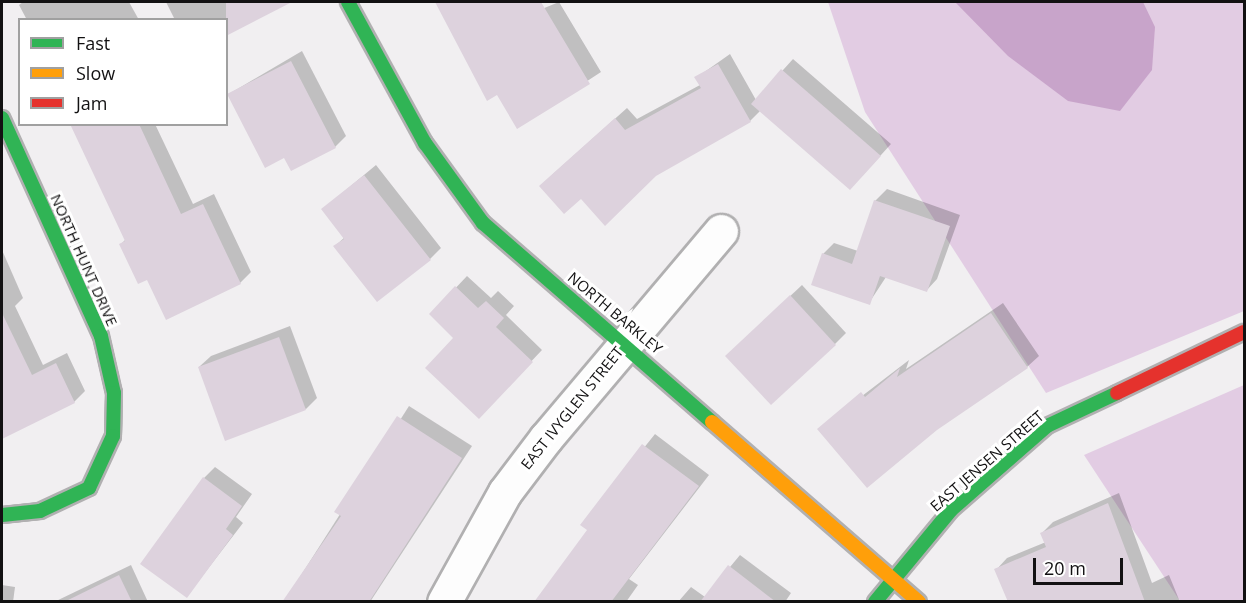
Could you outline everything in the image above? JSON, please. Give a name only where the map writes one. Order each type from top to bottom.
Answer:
[{"type":"street","name":"NORTH BARKLEY","points":[[348,2],[425,143],[483,223],[894,575],[919,602]]},
{"type":"street","name":"NORTH HUNT DRIVE","points":[[2,118],[101,336],[114,393],[113,436],[88,488],[40,511],[2,515]]},
{"type":"street","name":"EAST IVYGLEN STREET","points":[[444,602],[505,492],[624,343],[721,231]]},
{"type":"street","name":"EAST JENSEN STREET","points":[[875,602],[894,575],[951,510],[1047,426],[1245,332]]},
{"type":"shaded area","points":[[828,2],[1244,2],[1244,311],[1046,393],[865,112]]},
{"type":"shaded area","points":[[955,2],[1143,2],[1155,27],[1152,70],[1120,111],[1068,101],[1008,56]]},
{"type":"shaded area","points":[[1244,385],[1244,601],[1180,601],[1084,455]]},
{"type":"building","points":[[226,2],[292,2],[228,35],[228,18],[226,18]]},
{"type":"building","points":[[435,2],[541,2],[590,84],[517,129],[497,95],[487,101]]},
{"type":"building","points":[[291,61],[336,148],[291,171],[284,158],[265,168],[228,93]]},
{"type":"building","points":[[718,64],[751,122],[656,176],[605,226],[581,199],[564,214],[539,186],[615,118],[625,130],[701,88],[694,77]]},
{"type":"building","points":[[781,69],[881,156],[850,190],[751,104]]},
{"type":"building","points":[[71,126],[140,126],[181,214],[203,204],[241,284],[166,320],[147,280],[138,284],[119,244],[125,241]]},
{"type":"building","points":[[364,175],[431,260],[377,302],[333,246],[344,239],[321,209]]},
{"type":"building","points":[[874,200],[950,226],[927,292],[880,276],[870,305],[811,285],[822,253],[852,264]]},
{"type":"building","points":[[455,286],[478,308],[486,301],[504,318],[496,327],[533,362],[479,419],[425,368],[453,338],[429,314]]},
{"type":"building","points":[[790,295],[836,345],[771,405],[725,356]]},
{"type":"building","points":[[2,313],[32,375],[56,363],[75,403],[2,439]]},
{"type":"building","points":[[991,313],[1028,368],[937,430],[867,488],[817,429],[861,392],[865,397],[900,368],[897,377]]},
{"type":"building","points":[[279,337],[306,410],[225,441],[198,367]]},
{"type":"building","points":[[397,416],[462,458],[369,602],[282,602],[341,516],[334,512]]},
{"type":"building","points":[[642,444],[699,486],[611,602],[534,602],[587,530],[580,525]]},
{"type":"building","points":[[203,477],[242,506],[226,529],[233,535],[187,598],[140,564]]},
{"type":"building","points":[[1108,503],[1145,602],[1008,602],[994,569],[1046,547],[1040,533]]},
{"type":"building","points":[[728,565],[776,602],[700,602]]},
{"type":"building","points":[[119,575],[132,602],[64,602]]},
{"type":"traffic: fast","points":[[348,2],[425,143],[483,223],[712,422]]},
{"type":"traffic: fast","points":[[2,118],[101,336],[114,393],[113,436],[89,488],[40,511],[2,515]]},
{"type":"traffic: fast","points":[[875,602],[951,510],[1047,426],[1117,393]]},
{"type":"traffic: slow","points":[[712,422],[919,602]]},
{"type":"traffic: jam","points":[[1117,393],[1244,332]]}]
